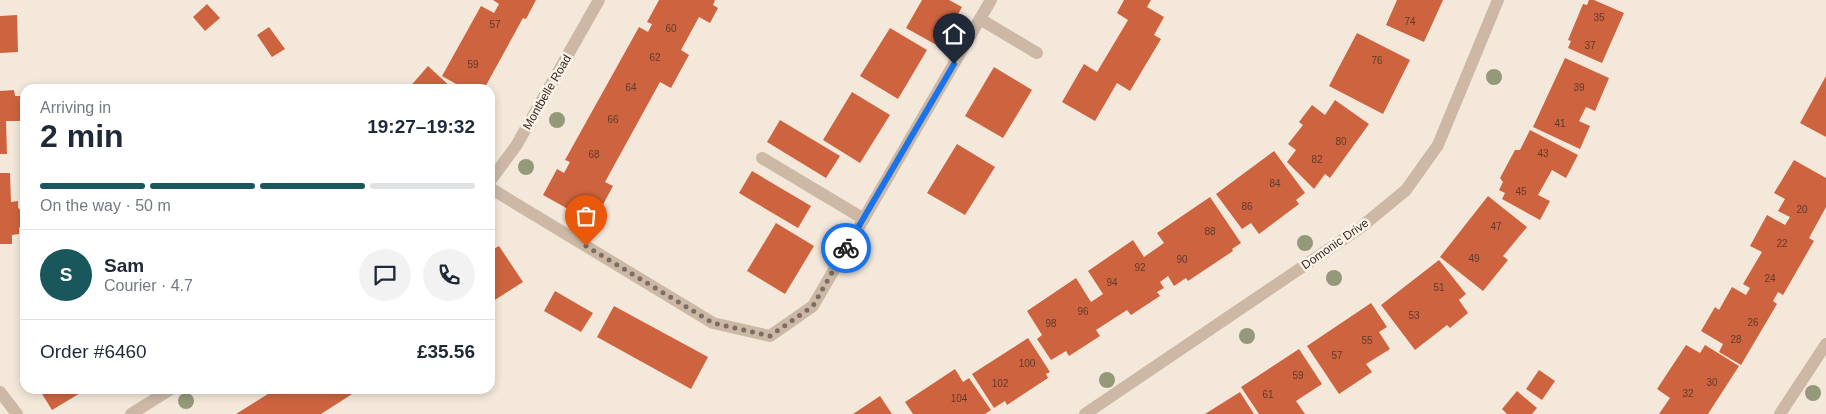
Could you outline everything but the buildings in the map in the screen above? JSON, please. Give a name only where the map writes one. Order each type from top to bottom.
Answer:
[{"type":"street","name":"Montbelle Road","points":[[495,174],[516,146],[599,0]]},
{"type":"street","points":[[495,191],[713,323],[770,336],[813,306],[991,0]]},
{"type":"street","name":"Domonic Drive","points":[[1085,414],[1360,228],[1406,190],[1438,145],[1498,0]]},
{"type":"street","points":[[980,19],[1037,53]]},
{"type":"street","points":[[762,158],[864,219]]},
{"type":"street","points":[[1780,414],[1826,344]]},
{"type":"street","points":[[0,392],[17,414]]},
{"type":"street","points":[[131,414],[163,394]]},
{"type":"way so far","points":[[586,246],[713,323],[770,336],[813,306],[846,248]]},
{"type":"route","points":[[846,248],[954,64]]}]
